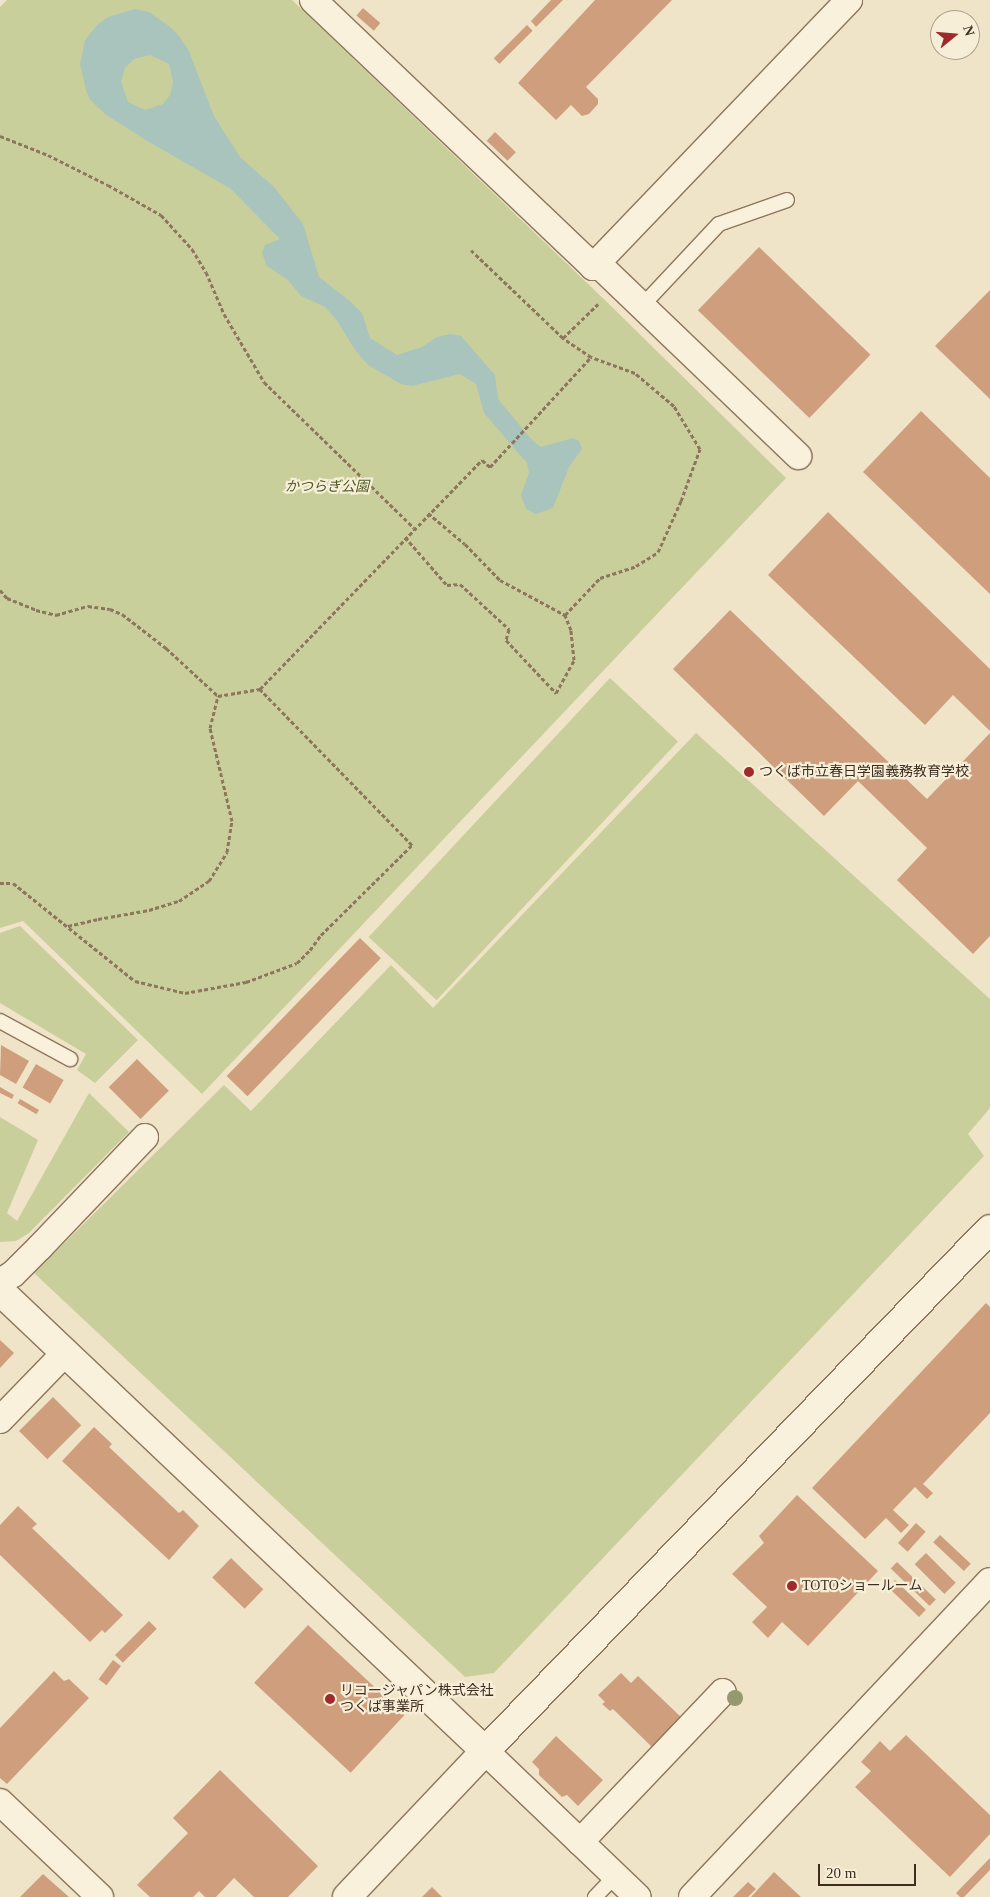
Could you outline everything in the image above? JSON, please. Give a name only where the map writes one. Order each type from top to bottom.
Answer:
[{"type":"street","points":[[313,0],[593,267],[606,272],[798,456]]},
{"type":"street","points":[[606,272],[849,0]]},
{"type":"street","points":[[0,1282],[13,1274],[40,1248],[145,1137]]},
{"type":"street","points":[[347,1897],[485,1751],[990,1229]]},
{"type":"street","points":[[0,1291],[638,1897]]},
{"type":"street","points":[[0,1420],[65,1353]]},
{"type":"street","points":[[692,1897],[990,1581]]},
{"type":"street","points":[[580,1842],[723,1692]]},
{"type":"street","points":[[0,1802],[100,1897]]},
{"type":"lane","points":[[641,307],[718,224],[787,200]]},
{"type":"lane","points":[[0,1021],[70,1059]]},
{"type":"lane","points":[[595,1897],[616,1875]]},
{"type":"path","points":[[0,136],[48,155],[108,185],[161,215],[192,249],[206,272],[224,314],[264,382],[414,528]]},
{"type":"path","points":[[471,250],[563,338],[591,358],[635,373],[674,406],[700,448],[681,502],[658,552],[636,566],[600,578],[565,615]]},
{"type":"path","points":[[563,338],[597,306],[606,272]]},
{"type":"path","points":[[218,696],[260,689],[428,513],[482,460],[490,467],[591,358]]},
{"type":"path","points":[[404,538],[447,585],[460,584],[509,628],[506,640],[556,693],[574,660],[571,630],[565,615],[500,580],[465,544],[428,513]]},
{"type":"path","points":[[0,590],[7,598],[36,610],[56,615],[88,606],[110,609],[122,614],[166,648],[218,696]]},
{"type":"path","points":[[0,883],[13,883],[135,981],[185,994],[246,982],[297,963],[321,935],[412,845],[260,689]]},
{"type":"path","points":[[68,926],[98,918],[149,910],[179,901],[209,882],[227,852],[232,821],[210,728],[218,696]]},
{"type":"green space","name":"かつらぎ公園","points":[[7,0],[292,0],[610,305],[786,478],[202,1094],[23,921],[0,928],[0,7]]},
{"type":"green space","points":[[610,678],[678,741],[437,1000],[369,937]]},
{"type":"green space","name":"つくば市立春日学園義務教育学校","points":[[696,733],[990,999],[990,1108],[968,1134],[984,1156],[494,1673],[465,1677],[34,1273],[224,1085],[251,1111],[391,965],[433,1008]]},
{"type":"green space","points":[[20,926],[138,1040],[95,1083],[77,1070],[86,1054],[0,1003],[0,933]]},
{"type":"green space","points":[[89,1093],[129,1132],[29,1233],[16,1241],[0,1242],[0,1117],[38,1140],[7,1213],[17,1221]]},
{"type":"water","points":[[135,9],[149,12],[169,26],[179,36],[188,49],[214,116],[240,157],[275,188],[303,224],[319,277],[362,313],[370,338],[397,355],[422,347],[437,337],[450,334],[461,336],[495,375],[498,399],[532,440],[541,447],[573,438],[579,441],[582,449],[569,467],[553,508],[536,514],[526,509],[521,495],[529,473],[527,463],[484,413],[476,384],[460,374],[412,386],[401,384],[368,365],[355,350],[336,319],[325,307],[301,296],[288,280],[267,266],[262,253],[265,245],[280,239],[231,189],[144,139],[105,114],[90,100],[80,64],[85,40],[97,25],[108,17]],"holes":[[[150,55],[169,64],[173,82],[170,95],[163,104],[145,110],[128,102],[121,82],[125,68],[134,59]]]},
{"type":"building","points":[[551,0],[563,0],[536,27],[531,21]]},
{"type":"building","points":[[595,0],[672,0],[586,87],[598,99],[598,104],[589,114],[582,116],[571,105],[556,120],[518,83]]},
{"type":"building","points":[[363,8],[380,23],[374,31],[356,16]]},
{"type":"building","points":[[527,25],[533,31],[499,64],[494,58]]},
{"type":"building","points":[[495,132],[516,152],[508,161],[487,141]]},
{"type":"building","points":[[759,247],[870,355],[809,418],[698,310]]},
{"type":"building","points":[[990,290],[990,399],[935,346]]},
{"type":"building","points":[[921,411],[990,478],[990,594],[863,472]]},
{"type":"building","points":[[828,512],[990,669],[990,731],[953,695],[925,725],[768,575]]},
{"type":"building","points":[[730,610],[927,799],[990,733],[990,936],[973,954],[897,880],[927,848],[858,781],[824,816],[673,669]]},
{"type":"building","points":[[360,938],[381,958],[247,1096],[227,1076]]},
{"type":"building","points":[[1,1045],[29,1061],[16,1084],[0,1075]]},
{"type":"building","points":[[137,1059],[169,1091],[141,1119],[109,1087]]},
{"type":"building","points":[[36,1064],[64,1080],[50,1103],[22,1087]]},
{"type":"building","points":[[0,1087],[14,1095],[12,1099],[0,1093]]},
{"type":"building","points":[[20,1099],[39,1110],[37,1114],[18,1103]]},
{"type":"building","points":[[986,1303],[990,1307],[990,1413],[923,1484],[933,1493],[927,1499],[915,1487],[893,1510],[909,1525],[901,1533],[886,1518],[865,1539],[812,1488]]},
{"type":"building","points":[[0,1340],[14,1353],[0,1368]]},
{"type":"building","points":[[53,1397],[81,1425],[47,1459],[19,1431]]},
{"type":"building","points":[[94,1427],[112,1444],[109,1447],[179,1513],[183,1510],[199,1526],[169,1560],[62,1461]]},
{"type":"building","points":[[797,1495],[878,1571],[808,1646],[782,1622],[768,1638],[752,1622],[767,1607],[732,1574],[764,1543],[759,1536]]},
{"type":"building","points":[[18,1506],[37,1524],[32,1528],[123,1615],[105,1633],[102,1630],[90,1642],[0,1555],[0,1525]]},
{"type":"building","points":[[916,1523],[926,1532],[908,1552],[898,1543]]},
{"type":"building","points":[[940,1535],[971,1564],[964,1571],[933,1542]]},
{"type":"building","points":[[926,1553],[956,1583],[944,1594],[915,1564]]},
{"type":"building","points":[[231,1558],[263,1589],[245,1609],[212,1577]]},
{"type":"building","points":[[897,1562],[936,1600],[930,1606],[891,1568]]},
{"type":"building","points":[[895,1580],[926,1610],[919,1617],[888,1587]]},
{"type":"building","points":[[149,1621],[157,1629],[123,1663],[115,1655]]},
{"type":"building","name":"リコージャパン株式会社 つくば事業所","points":[[308,1625],[405,1715],[351,1773],[254,1683]]},
{"type":"building","points":[[113,1660],[121,1666],[107,1685],[99,1679]]},
{"type":"building","points":[[54,1671],[64,1681],[69,1679],[89,1698],[7,1784],[0,1778],[0,1728]]},
{"type":"building","points":[[621,1673],[631,1683],[638,1676],[682,1718],[653,1748],[613,1709],[610,1711],[602,1704],[605,1702],[598,1695]]},
{"type":"building","points":[[906,1735],[990,1815],[990,1834],[950,1877],[855,1787],[871,1771],[861,1762],[880,1741],[890,1751]]},
{"type":"building","points":[[556,1736],[603,1780],[578,1806],[567,1795],[562,1797],[539,1775],[539,1769],[532,1762]]},
{"type":"building","points":[[220,1770],[318,1866],[288,1897],[254,1897],[234,1878],[216,1897],[205,1897],[199,1891],[193,1897],[150,1897],[137,1885],[188,1833],[173,1818]]},
{"type":"building","points":[[990,1858],[990,1870],[964,1897],[960,1897],[956,1893]]},
{"type":"building","points":[[774,1872],[801,1897],[751,1897]]},
{"type":"building","points":[[43,1874],[69,1897],[20,1897]]},
{"type":"building","points":[[748,1882],[756,1889],[748,1897],[733,1897]]},
{"type":"building","points":[[432,1887],[442,1897],[422,1897]]},
{"type":"place","name":"つくば市立春日学園義務教育学校","points":[[749,772]]},
{"type":"place","name":"TOTOショールーム","points":[[792,1586]]},
{"type":"place","name":"リコージャパン株式会社 つくば事業所","points":[[330,1699]]}]
